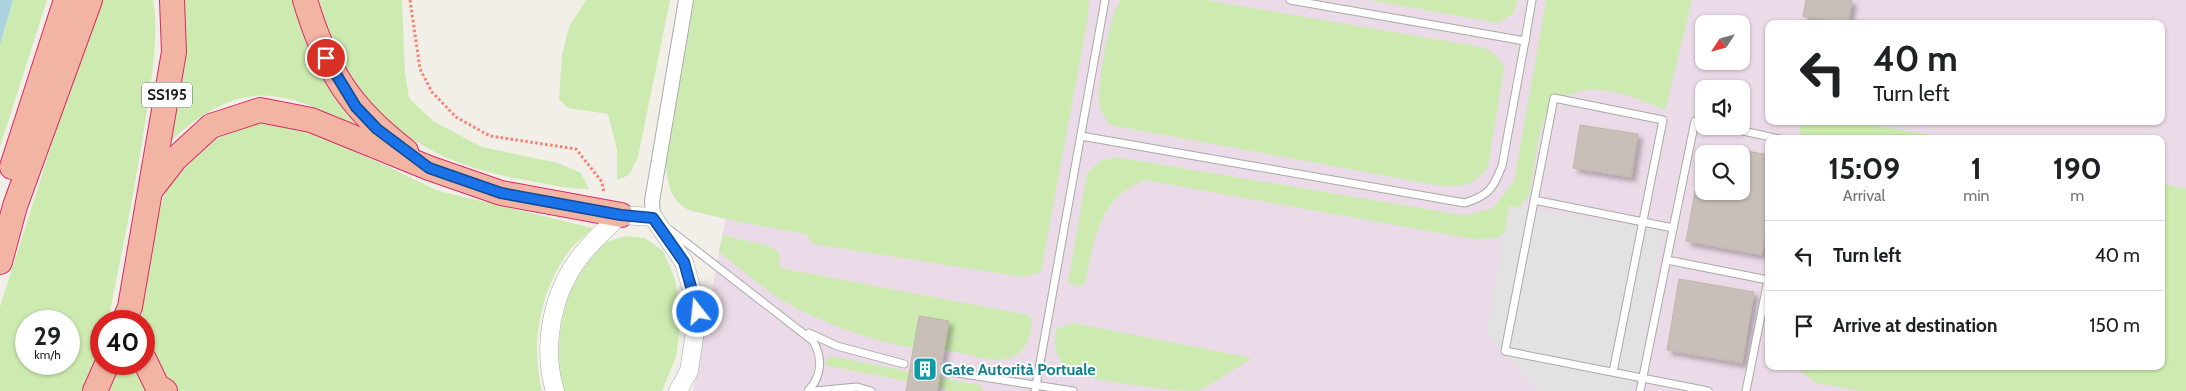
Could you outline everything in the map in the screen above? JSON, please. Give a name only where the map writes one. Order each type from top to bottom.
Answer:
[{"type":"highway","points":[[30,114],[23,96],[52,0]]},
{"type":"highway","points":[[0,204],[66,0]]},
{"type":"highway","points":[[0,262],[16,206],[90,0]]},
{"type":"highway","name":"SS195","points":[[151,190],[174,52],[172,0]]},
{"type":"highway","points":[[306,0],[318,43],[334,73],[356,107],[377,129],[429,168]]},
{"type":"highway","points":[[130,310],[151,190],[175,159],[210,126],[260,110],[311,120],[429,168],[501,193],[614,213]]},
{"type":"highway","points":[[95,391],[102,375]]},
{"type":"highway","points":[[152,375],[157,386],[165,391]]},
{"type":"street","points":[[678,391],[689,370],[698,312],[684,262],[653,218],[652,201],[686,0]]},
{"type":"street","points":[[554,391],[549,371],[552,320],[566,278],[614,213],[653,218]]},
{"type":"lane","points":[[1036,388],[1105,0]]},
{"type":"lane","points":[[1290,0],[1525,41]]},
{"type":"lane","points":[[1081,136],[1465,203],[1483,197],[1495,185],[1502,166],[1532,0]]},
{"type":"lane","points":[[1613,372],[1662,120],[1554,98],[1505,351],[1708,391]]},
{"type":"lane","points":[[1640,391],[1695,121]]},
{"type":"lane","points":[[1750,132],[1765,136]]},
{"type":"lane","points":[[1534,200],[1673,228]]},
{"type":"lane","points":[[653,218],[814,341],[820,358],[820,368],[816,381],[808,391]]},
{"type":"lane","points":[[1667,260],[1765,277]]},
{"type":"lane","points":[[1746,391],[1765,293]]},
{"type":"lane","points":[[801,330],[837,346],[904,364]]},
{"type":"lane","points":[[951,372],[1036,388],[1073,391]]},
{"type":"lane","points":[[815,391],[856,387],[871,391]]},
{"type":"path","points":[[410,0],[420,69],[432,92],[456,117],[490,136],[576,149],[602,182],[614,213]]},
{"type":"shaded area","points":[[701,0],[2186,0],[2186,391],[693,391],[736,162]]},
{"type":"shaded area","points":[[1509,206],[1662,230],[1640,369],[1631,389],[1626,391],[1539,391],[1487,334]]},
{"type":"green space","points":[[13,0],[47,0],[0,147],[0,45]]},
{"type":"green space","points":[[100,0],[153,0],[155,14],[154,55],[139,163],[110,310],[90,310],[91,375],[85,391],[0,391],[0,307],[67,96]]},
{"type":"green space","points":[[181,0],[295,0],[306,43],[321,73],[366,133],[305,104],[276,97],[255,96],[242,98],[217,107],[183,130],[164,148]]},
{"type":"green space","points":[[319,0],[402,0],[405,73],[409,98],[433,121],[482,147],[558,163],[581,173],[589,189],[549,185],[496,174],[469,166],[443,156],[420,144],[398,129],[377,111],[342,64],[331,41]]},
{"type":"green space","points":[[586,0],[670,0],[638,157],[629,175],[617,180],[617,149],[608,114],[568,108],[559,99],[562,55],[569,27]]},
{"type":"green space","points":[[694,0],[1089,0],[1088,17],[1041,272],[1022,277],[813,244],[806,234],[721,218],[692,211],[681,205],[670,188],[666,162]]},
{"type":"green space","points":[[1121,0],[1206,0],[1482,47],[1495,54],[1504,67],[1488,168],[1477,179],[1468,184],[1441,186],[1110,125],[1100,107],[1099,95],[1102,66],[1112,19]]},
{"type":"green space","points":[[1369,0],[1518,0],[1513,14],[1498,23]]},
{"type":"green space","points":[[1546,0],[1692,0],[1665,110],[1628,95],[1601,90],[1588,90],[1563,98],[1546,114],[1537,146],[1529,196],[1522,203],[1514,228],[1497,238],[1472,239],[1145,180],[1129,188],[1107,210],[1095,238],[1084,286],[1068,284],[1087,173],[1100,161],[1116,157],[1450,213],[1468,215],[1493,208],[1514,181]]},
{"type":"green space","points":[[256,120],[297,124],[439,191],[593,228],[568,252],[550,284],[544,301],[540,319],[537,355],[542,391],[178,391],[166,379],[155,361],[155,310],[142,310],[145,273],[155,224],[171,181],[186,157],[214,137]]},
{"type":"green space","points":[[1799,125],[1873,125],[1932,135],[1801,135]]},
{"type":"green space","points":[[2165,184],[2186,189],[2186,391],[1862,391],[1816,383],[1799,370],[2165,370]]},
{"type":"green space","points":[[723,235],[769,246],[779,252],[780,268],[1028,315],[1032,319],[1028,341],[1017,354],[999,360],[954,352],[914,348],[859,334],[794,307],[761,285],[719,252]]},
{"type":"green space","points":[[626,236],[645,238],[663,251],[675,279],[681,320],[676,357],[662,391],[562,391],[559,356],[560,339],[566,305],[572,289],[580,273],[602,246],[609,241]]},
{"type":"green space","points":[[1073,323],[1252,358],[1216,381],[1196,391],[1151,387],[1092,378],[1069,370],[1058,357],[1055,340],[1056,329]]},
{"type":"green space","points":[[831,356],[983,386],[982,391],[948,391],[942,388],[828,366],[825,362]]},
{"type":"green space","points":[[113,375],[139,375],[150,391],[106,391]]},
{"type":"water","points":[[0,0],[13,0],[0,45]]},
{"type":"building","points":[[1806,0],[1852,0],[1849,20],[1826,20],[1803,16]]},
{"type":"building","points":[[1580,125],[1638,134],[1631,177],[1573,168]]},
{"type":"building","points":[[1750,152],[1765,154],[1765,239],[1762,255],[1686,241],[1695,191],[1695,200],[1750,200]]},
{"type":"building","points":[[1679,279],[1754,292],[1742,363],[1667,350]]},
{"type":"building","name":"Gate Autorità Portuale","points":[[919,316],[949,321],[937,391],[906,391]]},
{"type":"place","name":"Gate Autorità Portuale","points":[[925,369]]},
{"type":"route","points":[[326,58],[356,107],[377,129],[429,168],[501,193],[621,215],[653,218],[684,262],[698,312]]}]
